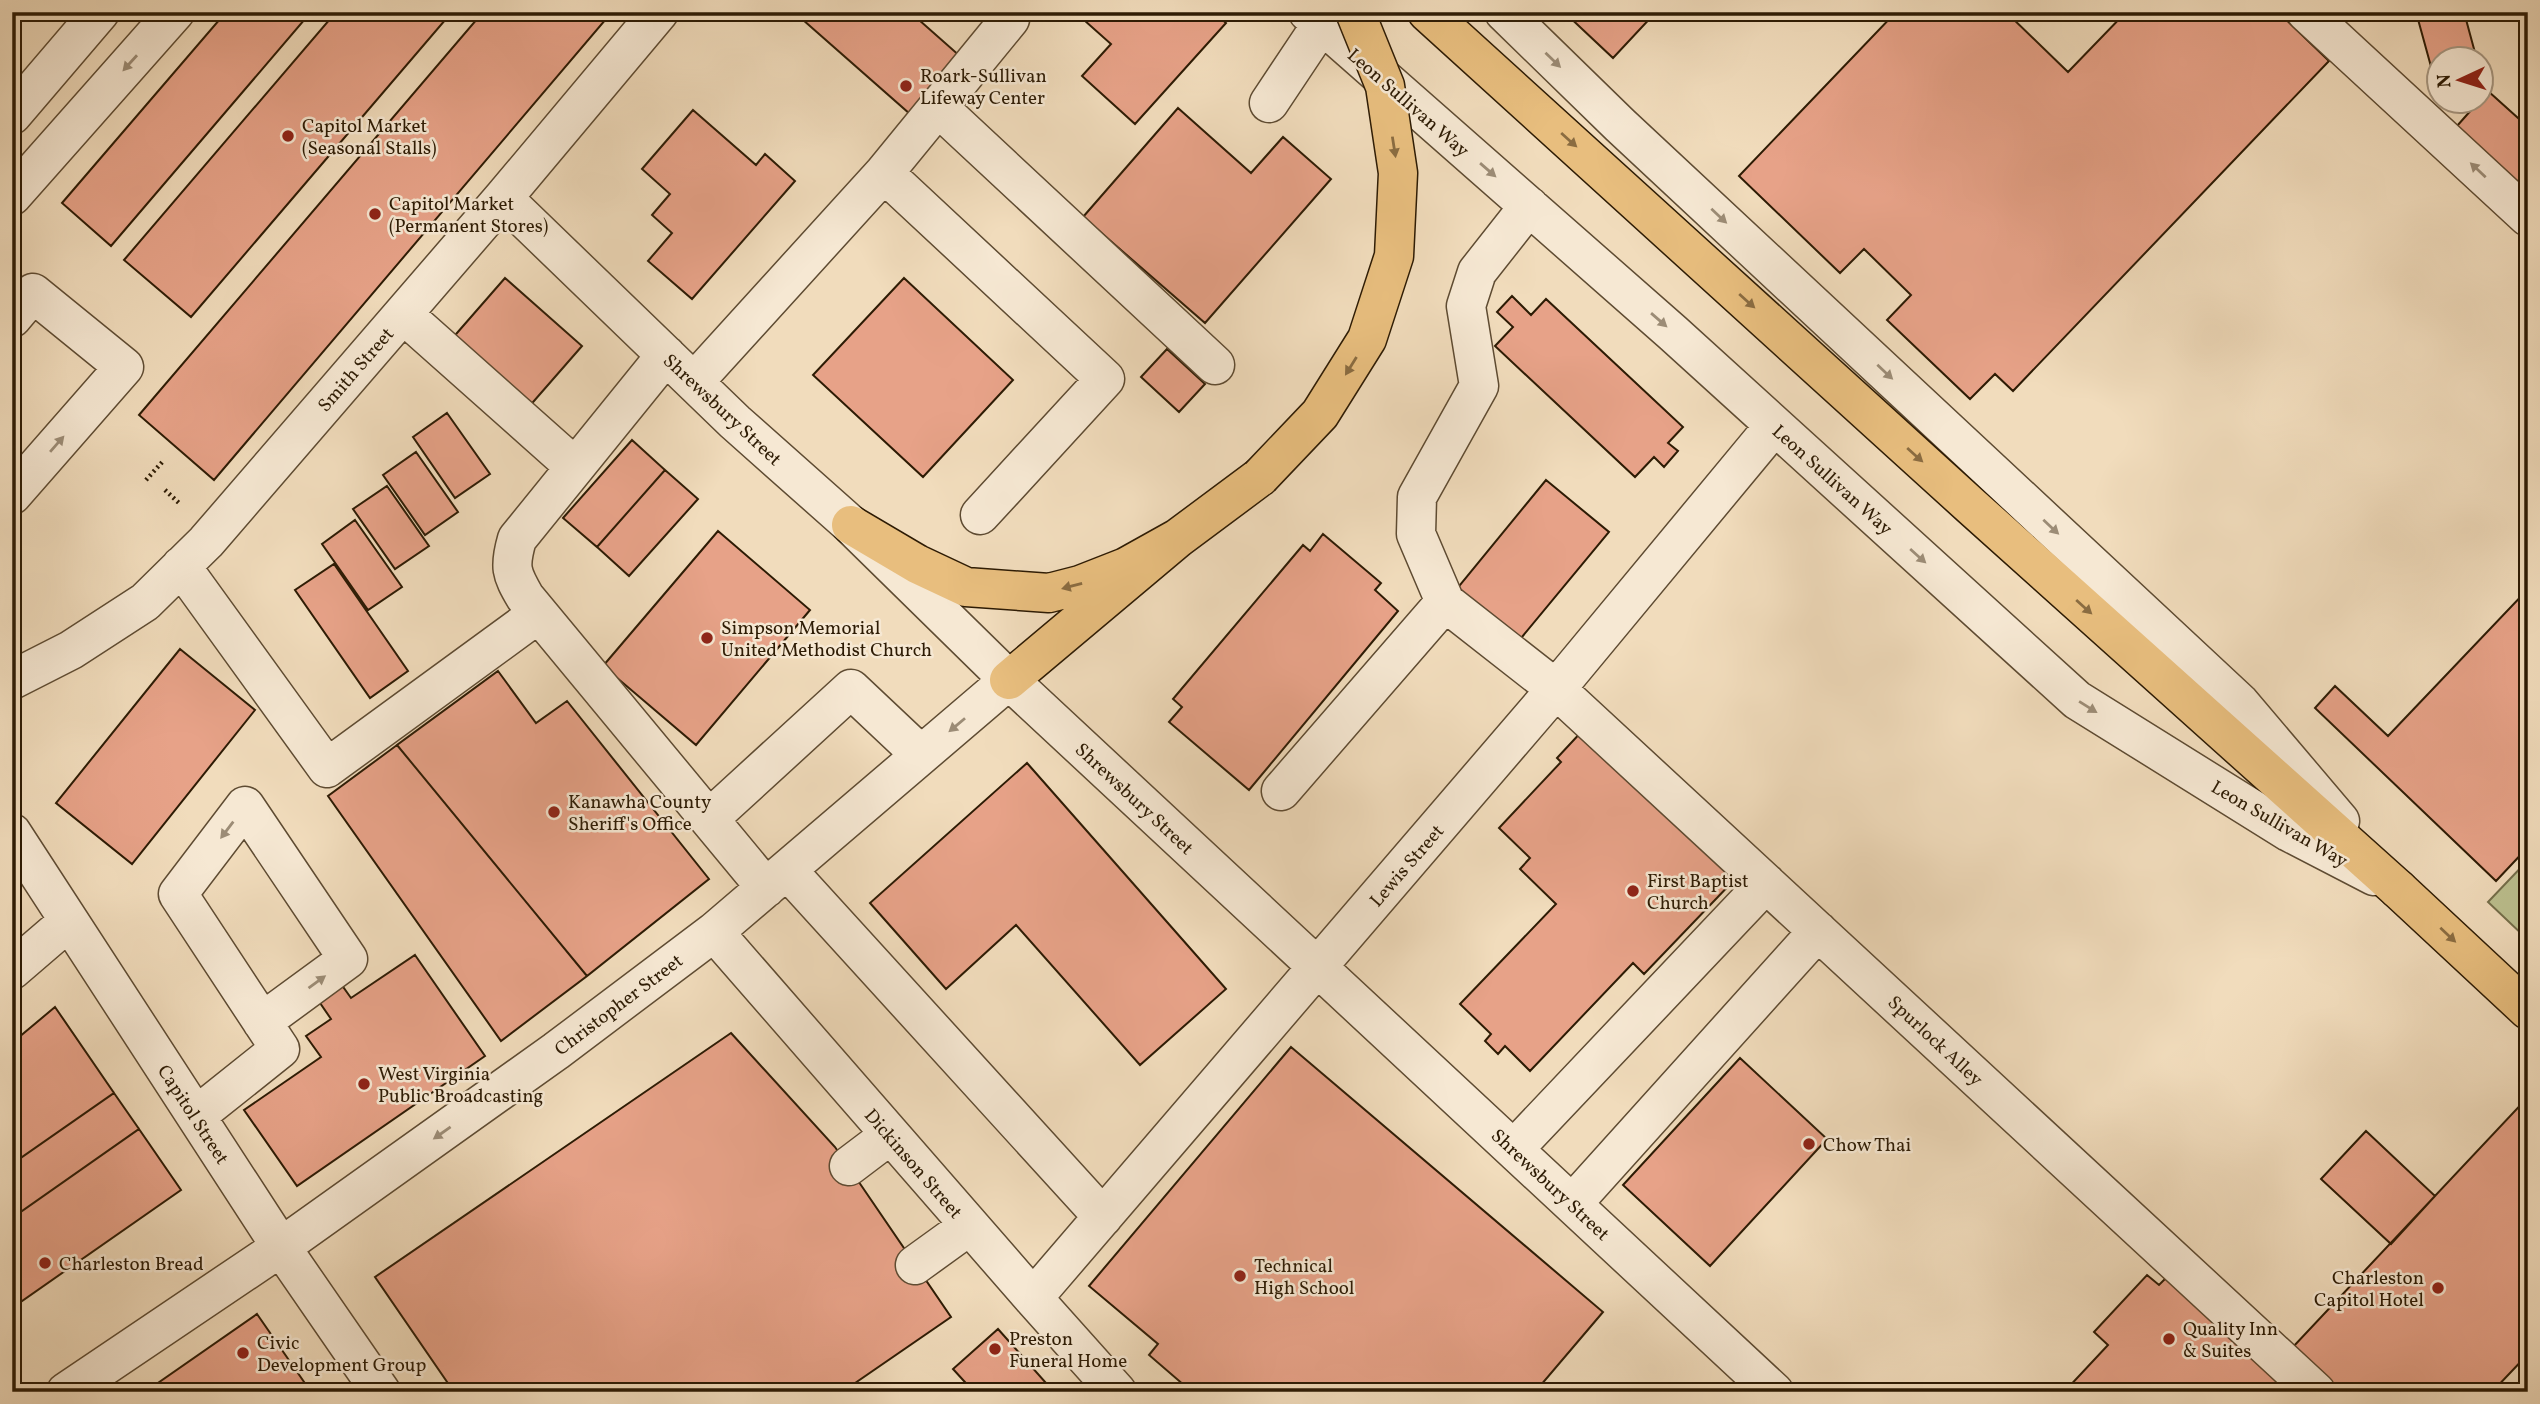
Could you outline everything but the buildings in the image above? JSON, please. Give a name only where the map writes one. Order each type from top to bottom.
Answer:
[{"type":"main road","points":[[1427,12],[2398,889]]},
{"type":"main road","points":[[1009,680],[1178,538],[1260,477],[1320,414],[1367,340],[1394,256],[1398,173],[1384,86],[1328,17]]},
{"type":"main road","points":[[851,525],[917,564],[966,587],[1049,593],[1126,567],[1178,538]]},
{"type":"main road","name":"Leon Sullivan Way","points":[[2398,889],[2528,1010]]},
{"type":"street","points":[[12,115],[100,12]]},
{"type":"street","points":[[12,196],[175,12]]},
{"type":"street","name":"Smith Street","points":[[12,680],[71,650],[145,601],[206,542],[503,198],[659,12]]},
{"type":"street","points":[[694,382],[884,173],[1010,19],[1003,12]]},
{"type":"street","name":"Leon Sullivan Way","points":[[1504,12],[1629,133],[2240,703],[2398,889]]},
{"type":"street","points":[[2306,12],[2528,217]]},
{"type":"street","points":[[1269,103],[1328,17]]},
{"type":"street","name":"Leon Sullivan Way","points":[[1328,17],[1529,206],[2077,700],[2289,832],[2398,889]]},
{"type":"street","points":[[938,107],[1214,365]]},
{"type":"street","points":[[884,173],[1105,379],[980,515]]},
{"type":"street","name":"Shrewsbury Street","points":[[503,198],[694,382],[851,525],[1009,680],[1774,1392]]},
{"type":"street","points":[[1281,791],[1445,602],[1416,534],[1417,497],[1479,386],[1466,306],[1477,272],[1529,206]]},
{"type":"street","points":[[12,317],[33,293],[124,367],[12,495]]},
{"type":"street","points":[[403,314],[575,467]]},
{"type":"street","points":[[666,355],[517,539],[511,560],[512,574],[538,614],[709,819],[777,879],[1103,1217]]},
{"type":"street","name":"Lewis Street","points":[[1032,1298],[1320,967],[1774,426]]},
{"type":"street","points":[[181,566],[327,768],[538,614]]},
{"type":"street","name":"Spurlock Alley","points":[[1445,602],[1556,689],[2316,1392]]},
{"type":"street","name":"Christopher Street","points":[[66,1392],[281,1247],[556,1051],[714,932],[1009,680]]},
{"type":"street","points":[[709,819],[851,689],[921,755]]},
{"type":"street","points":[[196,1116],[280,1049],[262,1022],[177,894],[245,806],[348,959],[262,1022]]},
{"type":"street","name":"Capitol Street","points":[[12,833],[281,1247],[381,1392]]},
{"type":"street","points":[[1514,1149],[1766,883]]},
{"type":"street","points":[[12,970],[69,921]]},
{"type":"street","points":[[1573,1203],[1818,931]]},
{"type":"street","name":"Dickinson Street","points":[[714,932],[1117,1392]]},
{"type":"street","points":[[849,1166],[890,1135]]},
{"type":"street","points":[[915,1265],[969,1226]]},
{"type":"path","points":[[146,480],[164,460]]},
{"type":"path","points":[[165,490],[179,503]]},
{"type":"green space","points":[[2528,860],[2528,940],[2488,902]]},
{"type":"place","name":"Roark-Sullivan Lifeway Center","points":[[906,86]]},
{"type":"place","name":"Capitol Market (Seasonal Stalls)","points":[[288,136]]},
{"type":"place","name":"Capitol Market (Permanent Stores)","points":[[375,214]]},
{"type":"place","name":"Simpson Memorial United Methodist Church","points":[[707,638]]},
{"type":"place","name":"Kanawha County Sheriff's Office","points":[[554,812]]},
{"type":"place","name":"First Baptist Church","points":[[1633,891]]},
{"type":"place","name":"West Virginia Public Broadcasting","points":[[364,1084]]},
{"type":"place","name":"Chow Thai","points":[[1809,1144]]},
{"type":"place","name":"Charleston Bread","points":[[45,1263]]},
{"type":"place","name":"Technical High School","points":[[1240,1276]]},
{"type":"place","name":"Charleston Capitol Hotel","points":[[2438,1288]]},
{"type":"place","name":"Quality Inn & Suites","points":[[2169,1339]]},
{"type":"place","name":"Preston Funeral Home","points":[[995,1349]]},
{"type":"place","name":"Civic Development Group","points":[[243,1353]]}]
